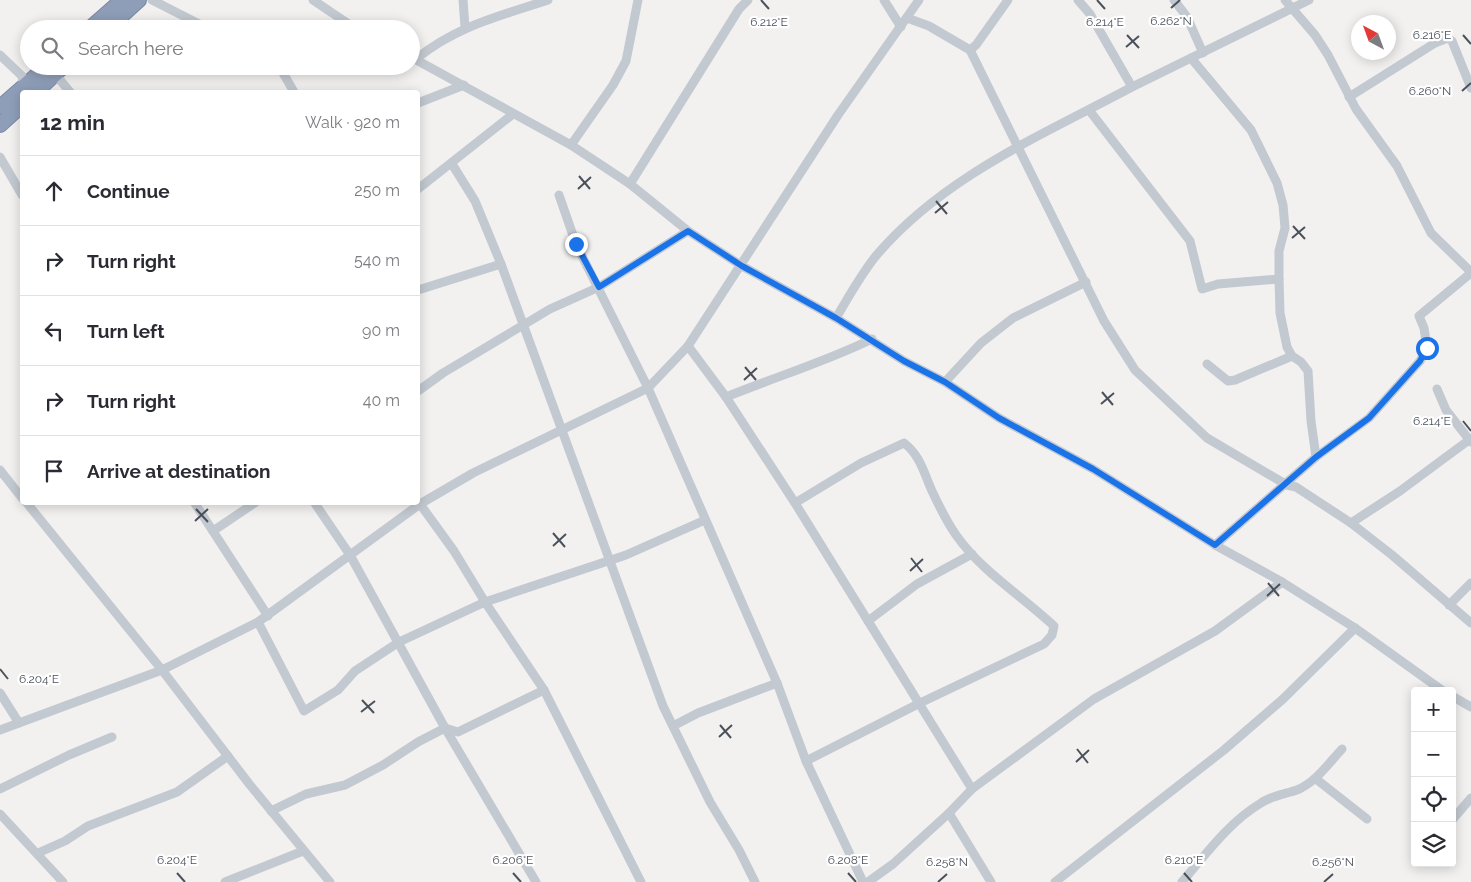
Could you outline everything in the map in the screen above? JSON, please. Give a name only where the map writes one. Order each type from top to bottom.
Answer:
[{"type":"highway","points":[[99,20],[122,0]]},
{"type":"highway","points":[[117,20],[139,0]]},
{"type":"highway","points":[[30,90],[49,75]]},
{"type":"highway","points":[[0,107],[20,96]]},
{"type":"highway","points":[[0,126],[20,107]]},
{"type":"street","points":[[152,0],[191,20]]},
{"type":"street","points":[[313,0],[343,20]]},
{"type":"street","points":[[462,0],[465,27]]},
{"type":"street","points":[[420,54],[465,27],[547,0]]},
{"type":"street","points":[[571,146],[613,85],[626,61],[638,0]]},
{"type":"street","points":[[630,184],[739,9],[748,0]]},
{"type":"street","points":[[884,0],[901,27]]},
{"type":"street","points":[[641,882],[544,690],[485,602],[454,551],[420,504],[474,473],[648,388],[688,346],[742,266],[838,115],[919,0]]},
{"type":"street","points":[[970,50],[976,45],[1008,0]]},
{"type":"street","points":[[1078,0],[1090,14],[1132,87]]},
{"type":"street","points":[[1174,0],[1187,17],[1203,53]]},
{"type":"street","points":[[1215,545],[1316,457],[1369,418],[1420,361],[1427,348],[1424,328],[1419,316],[1471,272],[1431,233],[1397,166],[1349,97],[1328,55],[1315,35],[1285,0]]},
{"type":"street","points":[[836,318],[875,258],[912,220],[964,180],[1017,147],[1132,87],[1309,0]]},
{"type":"street","points":[[907,18],[929,26],[970,50],[1104,321],[1135,370],[1207,438],[1286,485],[1296,487],[1351,523],[1392,555],[1471,624]]},
{"type":"street","points":[[1349,97],[1435,43],[1448,38],[1452,42],[1471,88]]},
{"type":"street","points":[[0,55],[20,74]]},
{"type":"street","points":[[1191,58],[1251,130],[1277,182],[1283,205],[1285,228],[1279,252],[1280,313],[1287,347],[1292,356],[1301,362],[1308,372],[1311,421],[1316,457]]},
{"type":"street","points":[[420,61],[571,146],[630,184],[688,231],[742,266],[872,339],[904,361],[945,382],[999,418],[1093,469],[1215,545],[1282,582],[1355,628],[1438,687]]},
{"type":"street","points":[[21,75],[30,90]]},
{"type":"street","points":[[60,75],[69,90]]},
{"type":"street","points":[[284,75],[293,90]]},
{"type":"street","points":[[420,103],[464,85]]},
{"type":"street","points":[[1089,110],[1190,241],[1202,289],[1218,284],[1279,279]]},
{"type":"street","points":[[420,188],[513,114]]},
{"type":"street","points":[[0,157],[20,192]]},
{"type":"street","points":[[452,164],[475,201],[501,264],[664,706],[710,802],[739,850],[755,882]]},
{"type":"street","points":[[559,194],[576,244],[648,388],[776,682],[806,761],[862,882]]},
{"type":"street","points":[[420,390],[443,373],[550,309],[599,287],[688,231]]},
{"type":"street","points":[[420,289],[501,264]]},
{"type":"street","points":[[945,382],[981,343],[1013,318],[1086,282]]},
{"type":"street","points":[[726,397],[832,358],[872,339]]},
{"type":"street","points":[[688,346],[726,397],[795,503],[972,789]]},
{"type":"street","points":[[1207,364],[1228,380],[1235,380],[1292,356]]},
{"type":"street","points":[[1351,523],[1470,441],[1446,410],[1436,389]]},
{"type":"street","points":[[795,503],[861,463],[904,443],[913,450],[956,534],[972,554],[986,570],[1030,603],[1054,626],[1052,634],[1044,644],[920,703],[806,761]]},
{"type":"street","points":[[0,470],[20,495]]},
{"type":"street","points":[[28,505],[162,670],[271,811],[330,882]]},
{"type":"street","points":[[196,505],[268,616]]},
{"type":"street","points":[[213,531],[252,505]]},
{"type":"street","points":[[316,505],[350,555],[445,728],[536,882]]},
{"type":"street","points":[[0,730],[162,670],[258,622],[419,505]]},
{"type":"street","points":[[258,622],[304,711],[338,690],[355,671],[399,642],[485,602],[609,561],[705,520]]},
{"type":"street","points":[[868,621],[917,584],[972,554]]},
{"type":"street","points":[[868,882],[893,864],[949,813],[972,789],[1094,699],[1215,631],[1282,582]]},
{"type":"street","points":[[1449,605],[1471,583]]},
{"type":"street","points":[[1055,882],[1224,750],[1282,699],[1355,628]]},
{"type":"street","points":[[673,726],[776,682]]},
{"type":"street","points":[[271,811],[306,794],[345,784],[382,765],[418,742],[445,728],[458,732],[544,690]]},
{"type":"street","points":[[0,694],[19,723]]},
{"type":"street","points":[[1456,698],[1471,707]]},
{"type":"street","points":[[0,789],[69,755],[112,737]]},
{"type":"street","points":[[1182,882],[1224,832],[1246,813],[1262,802],[1298,789],[1316,779],[1342,749]]},
{"type":"street","points":[[38,853],[65,841],[88,826],[177,792],[228,756]]},
{"type":"street","points":[[1316,779],[1367,820]]},
{"type":"street","points":[[1456,815],[1471,798]]},
{"type":"street","points":[[949,813],[991,882]]},
{"type":"street","points":[[0,814],[63,882]]},
{"type":"street","points":[[224,882],[303,850]]},
{"type":"route","points":[[576,244],[599,287],[688,231],[742,266],[872,339],[904,361],[945,382],[999,418],[1093,469],[1215,545],[1316,457],[1369,418],[1420,361],[1427,348]]}]
